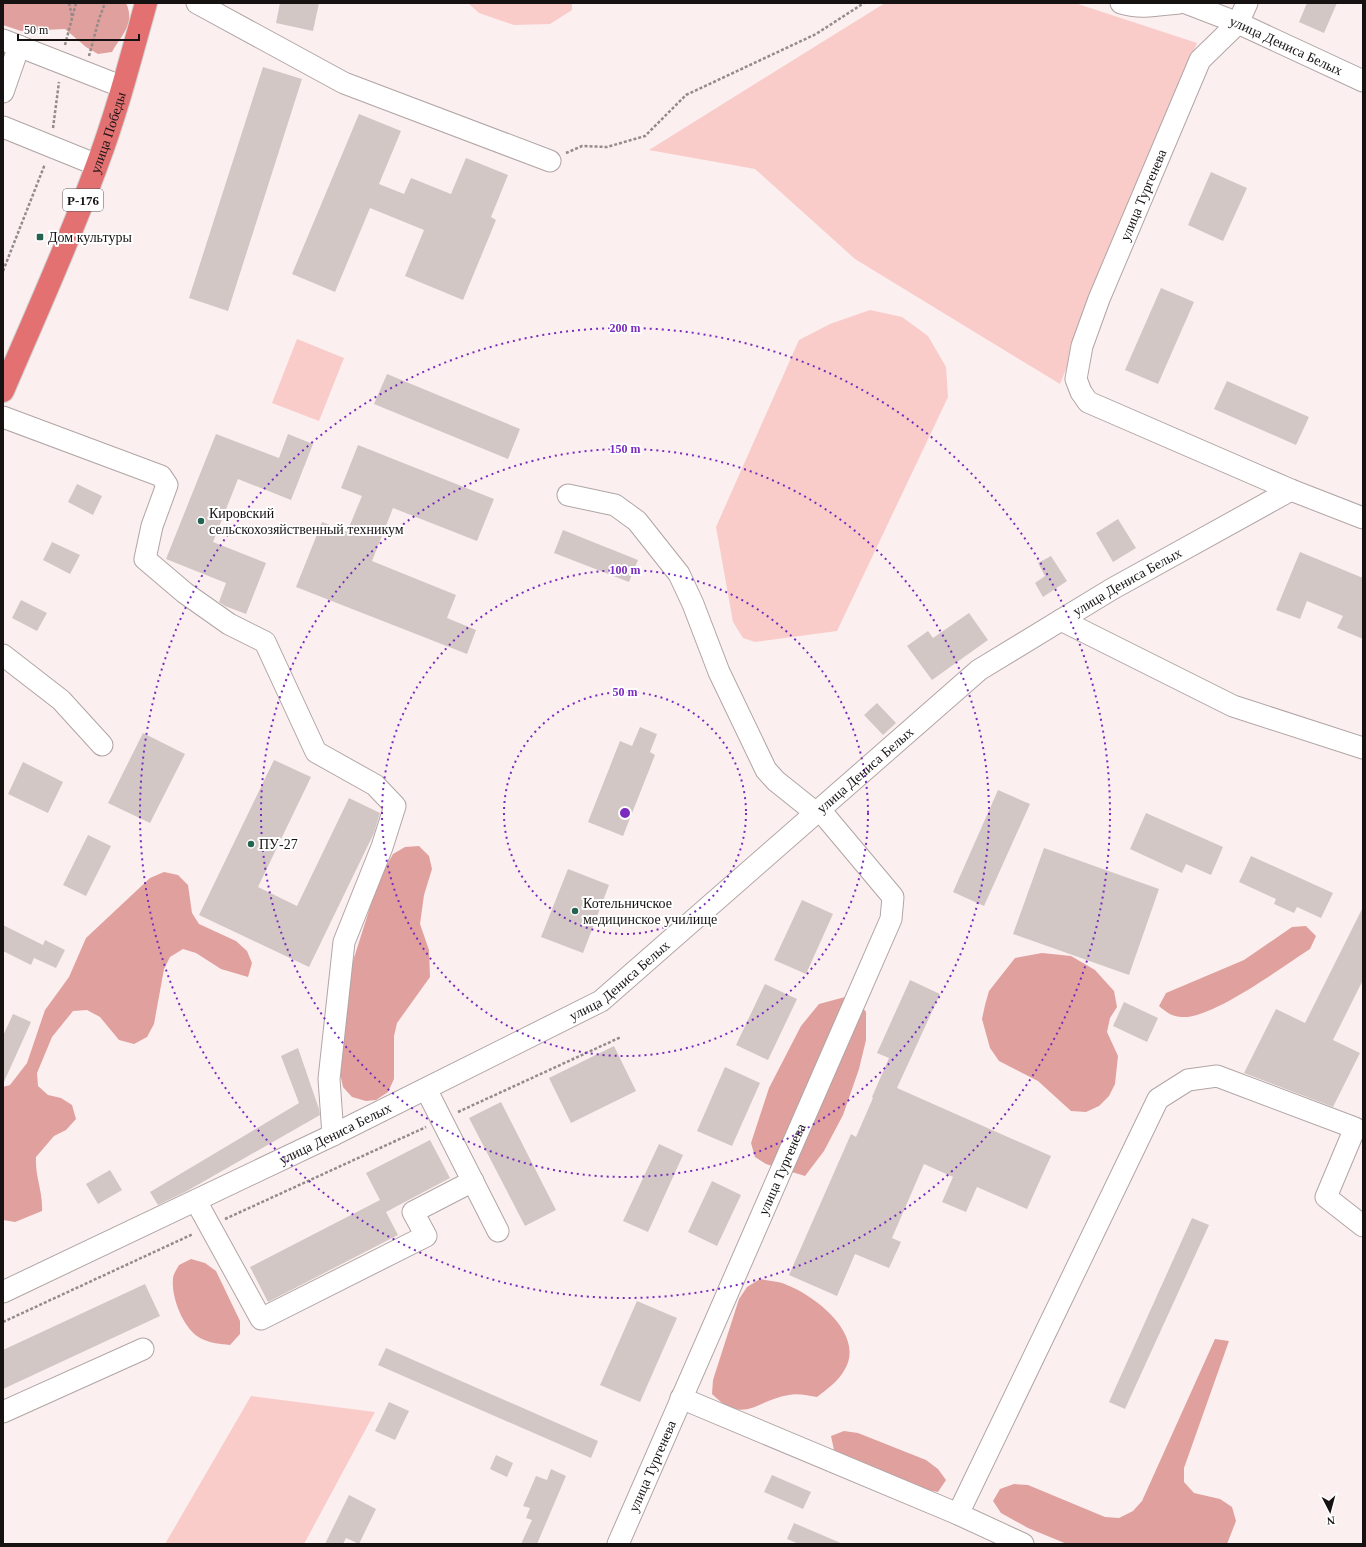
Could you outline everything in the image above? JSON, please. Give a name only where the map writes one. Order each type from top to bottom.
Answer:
[{"type":"highway","name":"улица Победы","points":[[3,391],[52,277],[97,165],[123,87],[146,3]]},
{"type":"street","points":[[197,3],[344,83],[550,161]]},
{"type":"street","points":[[1121,3],[1131,6],[1179,3]]},
{"type":"street","name":"улица Дениса Белых","points":[[1186,3],[1238,23],[1363,81]]},
{"type":"street","name":"улица Тургенева","points":[[1247,3],[1238,23],[1200,60],[1099,299],[1082,346],[1076,378],[1081,392],[1088,402],[1291,490]]},
{"type":"street","points":[[3,92],[11,43],[123,87]]},
{"type":"street","points":[[3,128],[97,165]]},
{"type":"street","points":[[3,417],[161,476],[167,485],[152,526],[145,559],[185,593],[229,624],[265,642],[316,752],[375,785],[395,806],[382,847],[344,942],[329,1079],[333,1135]]},
{"type":"street","points":[[1291,490],[1363,518]]},
{"type":"street","name":"улица Дениса Белых","points":[[3,1292],[333,1135],[601,1000],[979,670],[1112,589],[1291,490]]},
{"type":"street","name":"улица Тургенева","points":[[568,495],[615,505],[637,521],[660,549],[679,574],[693,604],[719,672],[766,770],[776,781],[818,811],[893,897],[891,919],[618,1544]]},
{"type":"street","points":[[1061,620],[1233,706],[1363,748]]},
{"type":"street","points":[[3,655],[60,700],[102,745]]},
{"type":"street","points":[[958,1514],[1158,1099],[1188,1080],[1217,1076],[1355,1128],[1326,1197],[1363,1226]]},
{"type":"street","points":[[426,1089],[498,1231]]},
{"type":"street","points":[[196,1201],[261,1320],[426,1236],[413,1212],[473,1182]]},
{"type":"street","points":[[3,1412],[144,1349]]},
{"type":"street","points":[[681,1398],[958,1514],[1023,1544]]},
{"type":"path","points":[[69,3],[72,17]]},
{"type":"path","points":[[85,72],[99,19],[105,3]]},
{"type":"path","points":[[550,161],[582,146],[607,147],[645,136],[686,95],[816,34],[864,3]]},
{"type":"path","points":[[3,1322],[621,1037]]},
{"type":"shaded area","points":[[3,3],[126,3],[129,10],[129,17],[126,29],[112,52],[98,54],[86,47],[65,29],[21,31],[3,25]]},
{"type":"shaded area","points":[[468,3],[572,3],[572,10],[550,24],[514,25],[479,13]]},
{"type":"shaded area","points":[[885,3],[1075,3],[1197,43],[1060,384],[855,259],[755,169],[649,150]]},
{"type":"shaded area","points":[[870,310],[902,317],[928,336],[946,367],[948,397],[837,631],[755,642],[743,638],[733,622],[716,527],[799,340],[830,324]]},
{"type":"shaded area","points":[[297,339],[344,358],[319,421],[272,403]]},
{"type":"shaded area","points":[[419,846],[429,856],[432,869],[424,895],[420,924],[429,950],[430,977],[397,1023],[394,1036],[394,1079],[388,1092],[376,1100],[366,1101],[352,1097],[343,1087],[337,1060],[353,961],[379,879],[393,854],[405,847]]},
{"type":"shaded area","points":[[164,872],[178,875],[188,885],[192,913],[199,924],[236,941],[247,951],[252,963],[248,977],[221,969],[196,953],[183,949],[170,957],[164,969],[154,1024],[147,1037],[134,1044],[119,1040],[100,1017],[87,1010],[73,1011],[52,1037],[37,1073],[38,1086],[48,1095],[61,1098],[72,1105],[76,1119],[66,1130],[54,1136],[36,1157],[42,1211],[15,1222],[3,1220],[3,1087],[10,1085],[27,1063],[45,1010],[69,977],[86,938],[150,878]]},
{"type":"shaded area","points":[[1306,926],[1316,936],[1310,949],[1228,1002],[1194,1016],[1181,1017],[1174,1016],[1159,1006],[1166,993],[1244,960],[1292,927]]},
{"type":"shaded area","points":[[1042,953],[1071,956],[1095,970],[1114,991],[1117,1007],[1110,1018],[1107,1032],[1118,1056],[1115,1084],[1109,1096],[1099,1106],[1086,1112],[1071,1111],[1038,1081],[999,1061],[990,1048],[982,1019],[989,991],[1015,958]]},
{"type":"shaded area","points":[[845,997],[858,1001],[866,1012],[866,1040],[859,1069],[843,1115],[824,1151],[805,1176],[766,1164],[755,1157],[751,1143],[769,1088],[801,1026],[819,1004]]},
{"type":"shaded area","points":[[191,1259],[205,1263],[216,1271],[240,1321],[240,1334],[230,1345],[202,1339],[196,1335],[184,1322],[174,1295],[173,1277],[179,1265]]},
{"type":"shaded area","points":[[760,1279],[787,1285],[798,1290],[823,1307],[843,1330],[848,1343],[849,1356],[845,1369],[840,1377],[817,1397],[792,1394],[742,1410],[733,1408],[723,1403],[712,1394],[713,1380],[739,1299],[747,1287]]},
{"type":"shaded area","points":[[1215,1339],[1229,1341],[1184,1468],[1184,1482],[1194,1493],[1220,1499],[1232,1507],[1236,1521],[1227,1544],[1067,1544],[1028,1528],[1001,1513],[993,1501],[1000,1489],[1014,1484],[1028,1485],[1105,1517],[1119,1518],[1133,1511],[1142,1501]]},
{"type":"shaded area","points":[[251,1396],[375,1412],[304,1544],[165,1544]]},
{"type":"shaded area","points":[[844,1431],[858,1433],[926,1460],[938,1469],[946,1480],[938,1492],[899,1481],[858,1463],[834,1450],[831,1436]]},
{"type":"building","points":[[280,3],[319,3],[313,31],[276,23]]},
{"type":"building","points":[[1307,3],[1337,3],[1324,33],[1299,22]]},
{"type":"building","points":[[263,67],[302,79],[228,311],[189,298]]},
{"type":"building","points":[[359,114],[401,131],[379,184],[404,194],[411,178],[451,194],[466,158],[508,175],[491,217],[496,220],[463,300],[405,276],[424,230],[370,208],[335,292],[292,274]]},
{"type":"building","points":[[1211,172],[1247,188],[1223,241],[1188,225]]},
{"type":"building","points":[[1161,288],[1194,302],[1158,384],[1125,370]]},
{"type":"building","points":[[387,374],[520,429],[508,459],[374,404]]},
{"type":"building","points":[[1227,381],[1309,417],[1296,445],[1214,409]]},
{"type":"building","name":"Кировский сельскохозяйственный техникум","points":[[216,434],[279,458],[288,434],[313,444],[291,500],[238,479],[213,542],[266,563],[246,614],[225,606],[219,602],[226,583],[166,559]]},
{"type":"building","points":[[358,445],[494,499],[477,541],[393,508],[372,561],[456,595],[447,618],[476,630],[467,654],[296,587],[322,522],[347,532],[362,496],[341,488]]},
{"type":"building","points":[[77,484],[102,496],[93,515],[68,502]]},
{"type":"building","points":[[1118,519],[1136,548],[1113,562],[1096,533]]},
{"type":"building","points":[[563,530],[638,560],[629,582],[554,553]]},
{"type":"building","points":[[52,542],[80,555],[70,574],[43,560]]},
{"type":"building","points":[[1300,552],[1363,578],[1363,639],[1337,628],[1343,616],[1307,601],[1300,619],[1276,610]]},
{"type":"building","points":[[1051,556],[1067,581],[1043,597],[1035,583],[1045,576],[1038,563]]},
{"type":"building","points":[[21,600],[47,613],[37,631],[12,618]]},
{"type":"building","points":[[969,613],[988,640],[932,680],[907,646],[928,631],[933,638]]},
{"type":"building","points":[[877,703],[896,723],[883,735],[864,715]]},
{"type":"building","points":[[640,727],[657,734],[650,752],[655,755],[623,836],[588,822],[620,741],[632,746]]},
{"type":"building","points":[[143,733],[185,754],[150,823],[108,803]]},
{"type":"building","points":[[274,760],[311,777],[258,887],[297,906],[349,798],[380,813],[374,833],[309,967],[199,915]]},
{"type":"building","points":[[23,762],[63,782],[48,813],[8,794]]},
{"type":"building","points":[[998,790],[1030,804],[984,906],[953,892]]},
{"type":"building","points":[[1146,813],[1223,847],[1211,875],[1186,864],[1182,873],[1130,849]]},
{"type":"building","points":[[88,835],[111,846],[86,896],[63,885]]},
{"type":"building","points":[[1044,848],[1159,889],[1129,975],[1013,934]]},
{"type":"building","points":[[1251,856],[1333,893],[1321,918],[1297,907],[1294,913],[1274,904],[1276,899],[1239,882]]},
{"type":"building","name":"Котельничское медицинское училище","points":[[568,869],[609,885],[583,953],[541,937]]},
{"type":"building","points":[[802,900],[833,914],[806,974],[774,960]]},
{"type":"building","points":[[1363,907],[1363,980],[1333,1040],[1360,1053],[1333,1107],[1244,1073],[1276,1009],[1305,1023]]},
{"type":"building","points":[[3,925],[43,945],[45,940],[65,950],[56,968],[34,958],[31,965],[3,951]]},
{"type":"building","points":[[910,980],[940,994],[897,1088],[1051,1156],[1027,1209],[977,1187],[966,1212],[942,1202],[953,1177],[924,1164],[892,1238],[901,1242],[889,1268],[855,1254],[837,1296],[789,1275],[851,1134],[856,1137],[873,1098],[872,1097],[889,1058],[877,1053]]},
{"type":"building","points":[[765,984],[797,999],[768,1060],[736,1045]]},
{"type":"building","points":[[1124,1002],[1158,1018],[1147,1042],[1113,1026]]},
{"type":"building","points":[[13,1014],[31,1022],[3,1084],[3,1036]]},
{"type":"building","points":[[614,1046],[636,1091],[571,1123],[549,1078]]},
{"type":"building","points":[[298,1048],[320,1115],[187,1191],[158,1205],[150,1192],[299,1103],[281,1056]]},
{"type":"building","points":[[725,1067],[760,1083],[732,1146],[697,1131]]},
{"type":"building","points":[[501,1102],[556,1210],[525,1226],[469,1118]]},
{"type":"building","points":[[430,1140],[450,1178],[386,1212],[398,1235],[268,1302],[250,1267],[380,1200],[366,1173]]},
{"type":"building","points":[[659,1144],[683,1155],[648,1232],[623,1221]]},
{"type":"building","points":[[110,1170],[122,1190],[98,1204],[86,1184]]},
{"type":"building","points":[[712,1181],[741,1195],[717,1246],[688,1232]]},
{"type":"building","points":[[1192,1218],[1209,1225],[1125,1409],[1109,1402]]},
{"type":"building","points":[[145,1284],[160,1316],[3,1389],[3,1350]]},
{"type":"building","points":[[637,1301],[677,1318],[640,1402],[600,1385]]},
{"type":"building","points":[[386,1348],[598,1441],[591,1458],[378,1365]]},
{"type":"building","points":[[389,1402],[409,1411],[395,1440],[375,1431]]},
{"type":"building","points":[[496,1455],[513,1463],[507,1477],[490,1469]]},
{"type":"building","points":[[551,1469],[566,1476],[537,1544],[521,1544],[532,1520],[526,1518],[530,1508],[523,1506],[536,1476],[547,1480]]},
{"type":"building","points":[[772,1475],[811,1492],[803,1509],[764,1492]]},
{"type":"building","points":[[349,1495],[376,1509],[359,1544],[346,1538],[343,1544],[325,1544]]},
{"type":"building","points":[[794,1523],[843,1544],[799,1544],[787,1539]]},
{"type":"place","name":"Дом культуры","points":[[40,237]]},
{"type":"place","name":"Кировский сельскохозяйственный техникум","points":[[201,521]]},
{"type":"place","name":"ПУ-27","points":[[251,844]]},
{"type":"place","name":"Котельничское медицинское училище","points":[[575,911]]}]
